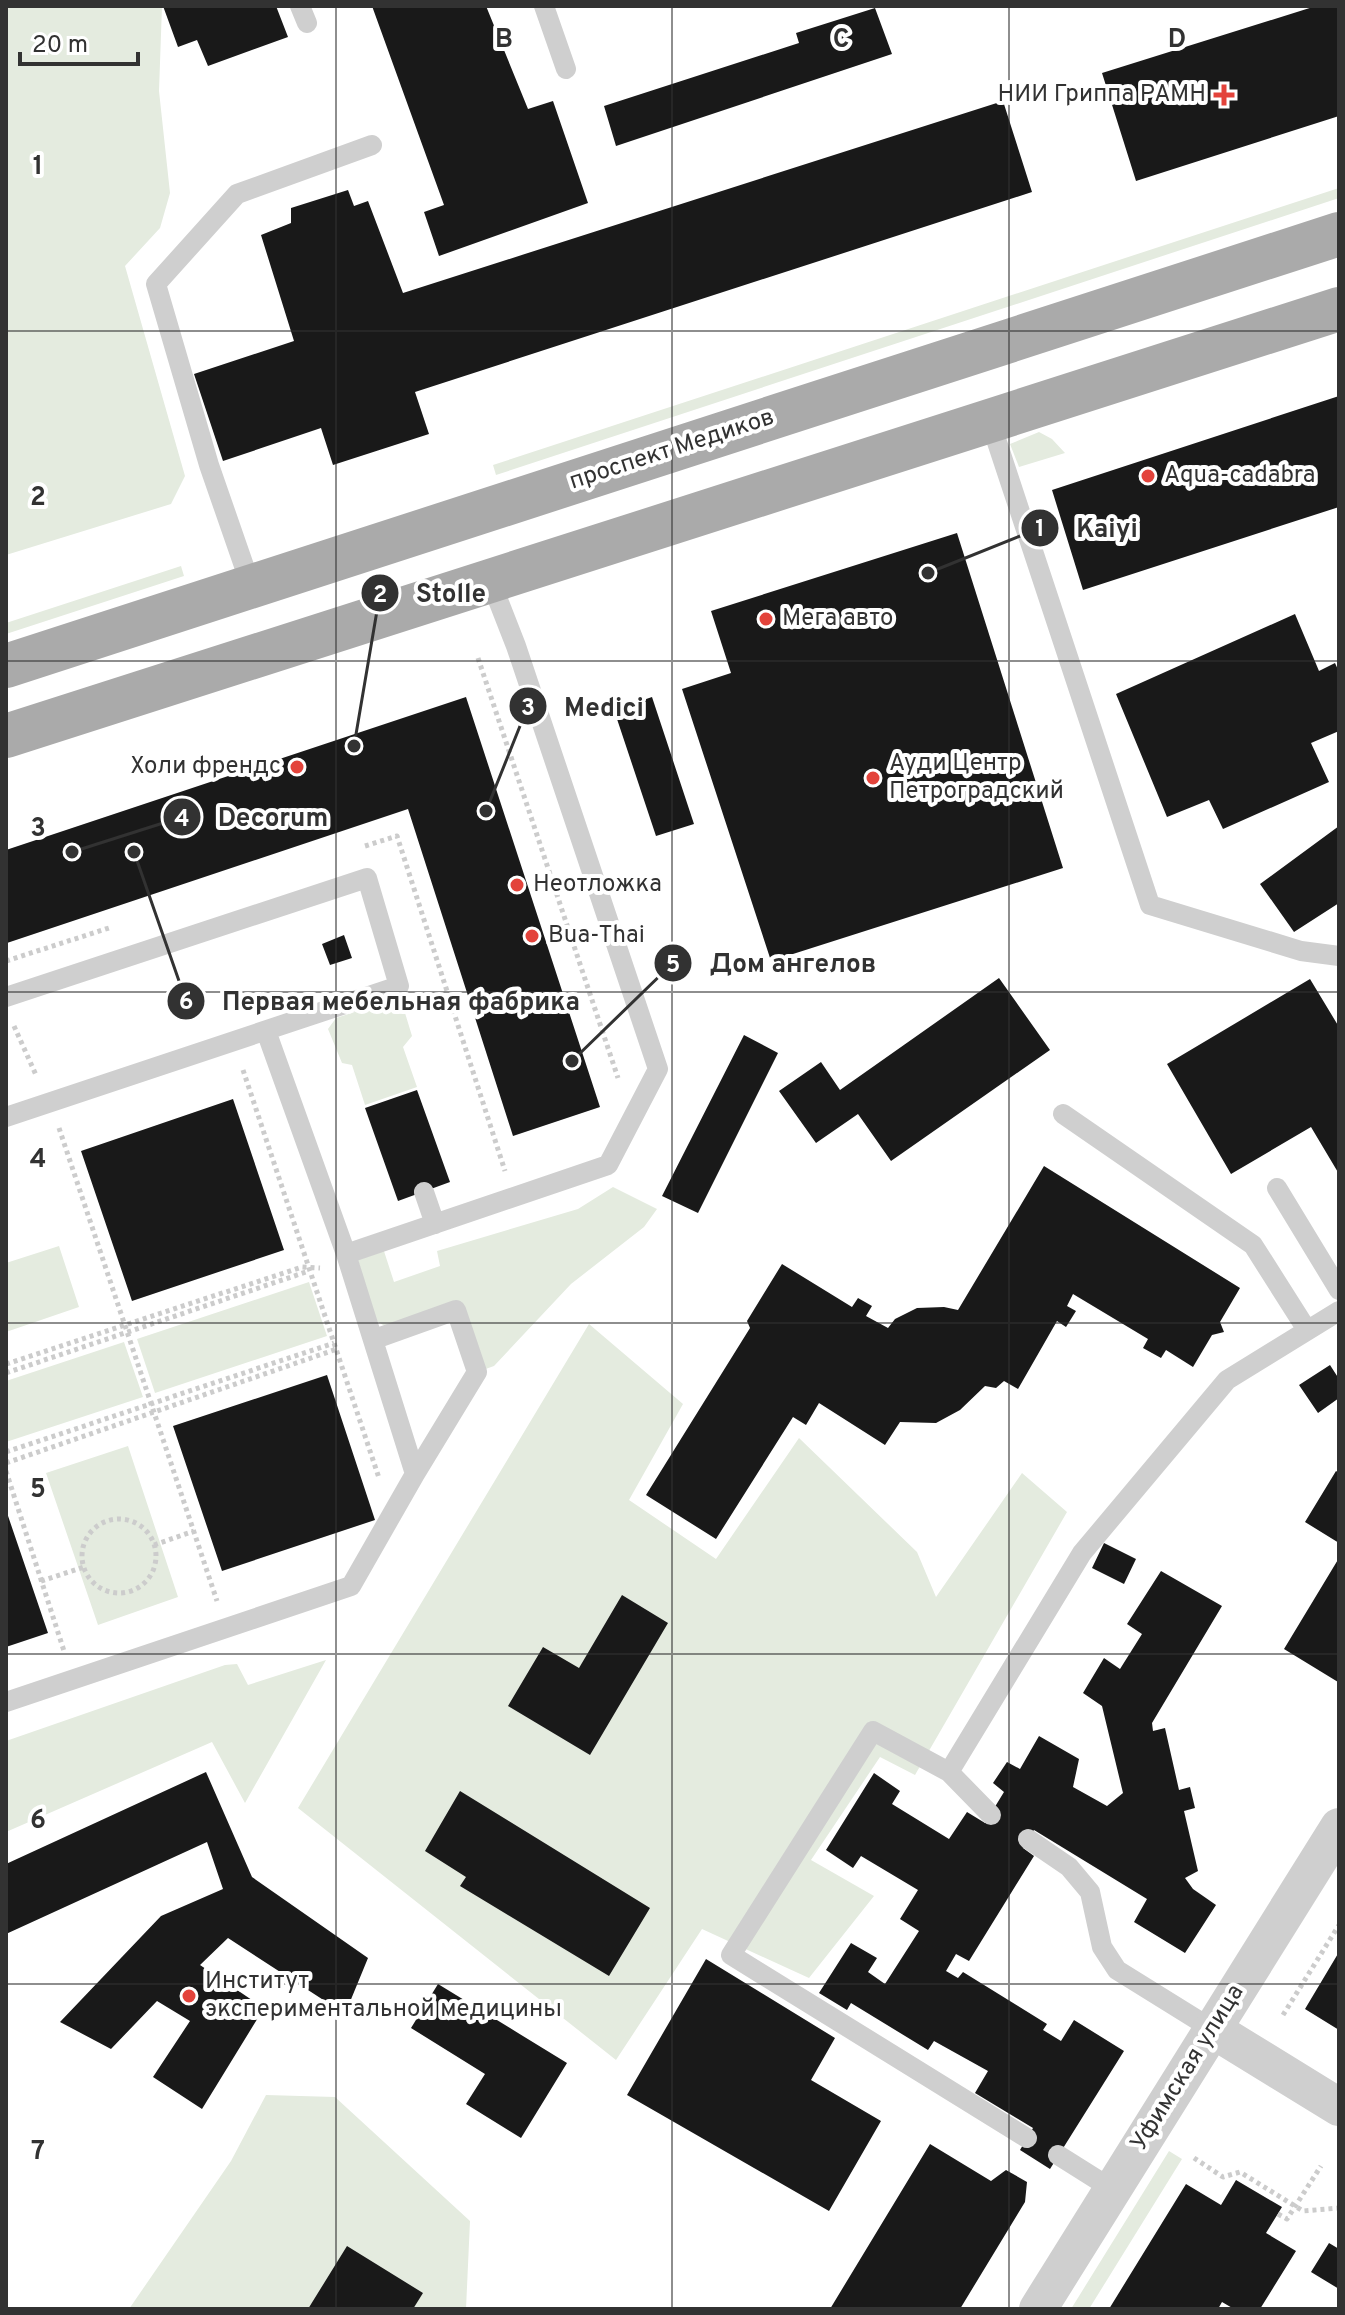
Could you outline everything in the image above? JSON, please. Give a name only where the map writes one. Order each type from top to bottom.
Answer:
[{"type":"main road","name":"проспект Медиков","points":[[6,666],[1339,234]]},
{"type":"main road","points":[[6,736],[1339,309]]},
{"type":"street","name":"Уфимская улица","points":[[1038,2309],[1339,1827]]},
{"type":"street","points":[[1212,2029],[1339,2107]]},
{"type":"lane","points":[[544,6],[566,69]]},
{"type":"lane","points":[[251,586],[209,465],[156,284],[237,194],[372,145]]},
{"type":"lane","points":[[990,421],[1150,905],[1301,951],[1339,956]]},
{"type":"lane","points":[[346,1254],[608,1165],[658,1069],[516,646],[491,582]]},
{"type":"lane","points":[[6,997],[367,878],[399,986],[6,1117]]},
{"type":"lane","points":[[266,1031],[375,1339],[415,1474]]},
{"type":"lane","points":[[1063,1114],[1253,1245],[1307,1330]]},
{"type":"lane","points":[[1277,1188],[1339,1290]]},
{"type":"lane","points":[[424,1192],[435,1224]]},
{"type":"lane","points":[[6,1702],[351,1586],[477,1372],[456,1310],[375,1339]]},
{"type":"lane","points":[[949,1772],[1082,1553],[1227,1380],[1339,1311]]},
{"type":"lane","points":[[991,1815],[949,1772],[873,1731],[731,1955],[1027,2138]]},
{"type":"lane","points":[[1028,1839],[1069,1867],[1090,1892],[1102,1947],[1117,1970],[1212,2029]]},
{"type":"lane","points":[[1058,2155],[1112,2189]]},
{"type":"path","points":[[478,658],[619,1082]]},
{"type":"path","points":[[352,850],[397,836],[507,1180]]},
{"type":"path","points":[[6,961],[126,922]]},
{"type":"path","points":[[11,1019],[60,1129],[220,1609]]},
{"type":"path","points":[[228,1072],[242,1068],[379,1480]]},
{"type":"path","points":[[46,1134],[74,1125]]},
{"type":"path","points":[[6,1373],[309,1269]]},
{"type":"path","points":[[6,1364],[309,1269],[328,1272]]},
{"type":"path","points":[[6,1452],[344,1343]]},
{"type":"path","points":[[6,1463],[154,1413],[335,1346]]},
{"type":"path","points":[[6,1471],[67,1660]]},
{"type":"path","points":[[119,1518],[141,1526],[154,1545],[153,1570],[146,1581],[124,1593],[99,1587],[84,1567],[82,1557],[89,1534],[107,1521],[119,1518]]},
{"type":"path","points":[[154,1545],[194,1531]]},
{"type":"path","points":[[41,1581],[84,1567]]},
{"type":"path","points":[[1283,2015],[1339,1925]]},
{"type":"path","points":[[1194,2158],[1223,2177],[1240,2172],[1303,2211],[1339,2208]]},
{"type":"path","points":[[1278,2214],[1287,2219],[1321,2166]]},
{"type":"shaded area","points":[[6,6],[162,6],[159,91],[170,193],[160,228],[125,266],[185,476],[171,504],[6,555]]},
{"type":"shaded area","points":[[1339,188],[1339,198],[496,475],[493,465]]},
{"type":"shaded area","points":[[1039,432],[1052,439],[1065,453],[1019,467],[1010,444]]},
{"type":"shaded area","points":[[181,566],[184,576],[6,634],[6,623]]},
{"type":"shaded area","points":[[392,1000],[402,1003],[412,1036],[403,1047],[417,1087],[365,1105],[352,1065],[342,1063],[328,1029],[336,1018]]},
{"type":"shaded area","points":[[613,1187],[657,1209],[644,1227],[571,1284],[494,1366],[480,1371],[458,1306],[388,1328],[375,1320],[358,1260],[382,1245],[394,1282],[440,1266],[437,1251],[578,1209]]},
{"type":"shaded area","points":[[59,1246],[79,1307],[6,1332],[6,1263]]},
{"type":"shaded area","points":[[309,1282],[327,1336],[155,1393],[137,1339]]},
{"type":"shaded area","points":[[589,1324],[683,1404],[629,1500],[716,1559],[799,1438],[917,1552],[936,1597],[1022,1473],[1067,1512],[915,1775],[880,1757],[811,1860],[874,1896],[809,1978],[702,1929],[616,2060],[298,1808]]},
{"type":"shaded area","points":[[124,1342],[143,1397],[6,1442],[6,1381]]},
{"type":"shaded area","points":[[128,1446],[178,1597],[98,1625],[46,1473]]},
{"type":"shaded area","points":[[326,1660],[245,1803],[212,1742],[6,1832],[6,1741],[225,1665],[237,1664],[248,1685]]},
{"type":"shaded area","points":[[266,2095],[335,2097],[470,2221],[466,2309],[129,2309],[231,2161]]},
{"type":"shaded area","points":[[1169,2151],[1182,2159],[1089,2309],[1071,2309]]},
{"type":"building","points":[[163,6],[276,6],[288,37],[208,66],[197,40],[178,47]]},
{"type":"building","points":[[372,6],[486,6],[528,109],[553,101],[588,203],[439,256],[424,212],[444,205]]},
{"type":"building","name":"НИИ Гриппа РАМН","points":[[1316,6],[1339,6],[1339,116],[1136,181],[1102,73]]},
{"type":"building","points":[[875,8],[892,54],[616,146],[604,106],[799,43],[796,33]]},
{"type":"building","points":[[1003,101],[1032,192],[415,392],[429,434],[333,465],[321,428],[223,461],[194,374],[294,341],[261,235],[291,223],[291,208],[348,190],[354,206],[368,201],[403,293]]},
{"type":"building","points":[[1339,396],[1339,507],[1083,590],[1052,490]]},
{"type":"building","name":"Ауди Центр Петроградский","points":[[957,533],[1063,868],[771,961],[682,689],[731,673],[711,611]]},
{"type":"building","points":[[1295,614],[1319,671],[1335,663],[1339,672],[1339,731],[1311,743],[1329,782],[1223,829],[1209,800],[1167,817],[1116,694]]},
{"type":"building","points":[[466,697],[600,1107],[513,1136],[408,809],[7,943],[6,850]]},
{"type":"building","points":[[652,697],[694,824],[656,836],[614,710]]},
{"type":"building","points":[[1339,826],[1339,903],[1294,932],[1260,884]]},
{"type":"building","points":[[344,935],[352,958],[330,965],[322,944]]},
{"type":"building","points":[[999,978],[1050,1050],[891,1161],[858,1114],[816,1143],[779,1091],[821,1062],[840,1090]]},
{"type":"building","points":[[1310,979],[1339,1027],[1339,1174],[1311,1127],[1231,1174],[1167,1064]]},
{"type":"building","points":[[744,1035],[778,1053],[698,1213],[662,1196]]},
{"type":"building","points":[[417,1090],[450,1182],[398,1201],[365,1108]]},
{"type":"building","points":[[233,1099],[284,1250],[132,1301],[81,1151]]},
{"type":"building","points":[[1044,1166],[1240,1288],[1220,1322],[1224,1332],[1212,1335],[1193,1367],[1166,1350],[1161,1358],[1143,1348],[1148,1339],[1073,1294],[1067,1306],[1076,1311],[1066,1327],[1057,1321],[1018,1389],[1004,1381],[996,1388],[985,1386],[960,1410],[936,1423],[900,1422],[885,1445],[819,1403],[806,1425],[793,1417],[716,1539],[646,1495],[750,1328],[747,1321],[782,1264],[852,1307],[858,1298],[872,1306],[866,1316],[888,1328],[895,1319],[917,1308],[958,1310]]},
{"type":"building","points":[[1330,1365],[1339,1379],[1339,1398],[1318,1413],[1299,1385]]},
{"type":"building","points":[[327,1375],[375,1520],[222,1571],[173,1426]]},
{"type":"building","points":[[1336,1471],[1339,1473],[1339,1543],[1305,1522]]},
{"type":"building","points":[[6,1510],[48,1633],[6,1647]]},
{"type":"building","points":[[1104,1543],[1136,1559],[1124,1584],[1092,1568]]},
{"type":"building","points":[[1339,1558],[1339,1680],[1338,1682],[1284,1649]]},
{"type":"building","points":[[1161,1571],[1222,1606],[1152,1723],[1153,1731],[1165,1728],[1179,1790],[1190,1787],[1195,1808],[1184,1811],[1198,1871],[1185,1878],[1193,1889],[1216,1905],[1185,1953],[1134,1922],[1147,1899],[1034,1830],[1023,1848],[1034,1856],[969,1961],[956,1954],[946,1971],[958,1978],[963,1972],[1047,2024],[1043,2030],[1061,2041],[1074,2020],[1124,2051],[1050,2169],[1020,2150],[1033,2128],[975,2093],[988,2071],[934,2041],[928,2050],[851,2003],[847,2010],[819,1993],[851,1943],[877,1958],[868,1972],[885,1984],[919,1931],[900,1919],[918,1890],[861,1856],[853,1868],[826,1850],[874,1773],[900,1791],[892,1804],[949,1839],[967,1812],[985,1823],[1004,1792],[993,1783],[1007,1762],[1020,1769],[1039,1736],[1079,1759],[1073,1787],[1107,1806],[1123,1793],[1102,1706],[1083,1693],[1104,1658],[1120,1669],[1142,1634],[1127,1624]]},
{"type":"building","points":[[622,1595],[668,1623],[590,1755],[508,1706],[543,1647],[579,1668]]},
{"type":"building","points":[[206,1772],[252,1877],[368,1958],[345,2014],[228,1938],[200,1965],[264,2008],[202,2109],[153,2077],[190,2021],[157,2001],[111,2049],[60,2022],[161,1916],[223,1889],[207,1842],[6,1934],[6,1864]]},
{"type":"building","points":[[460,1791],[650,1908],[609,1976],[460,1886],[466,1877],[425,1851]]},
{"type":"building","points":[[1339,1952],[1339,2030],[1305,2009]]},
{"type":"building","points":[[706,1959],[835,2038],[811,2080],[881,2121],[829,2211],[627,2095]]},
{"type":"building","points":[[438,1984],[567,2063],[521,2138],[466,2104],[485,2074],[411,2028]]},
{"type":"building","points":[[930,2144],[991,2181],[1006,2170],[1027,2182],[1025,2202],[960,2309],[830,2309]]},
{"type":"building","points":[[1236,2180],[1282,2207],[1266,2233],[1296,2251],[1260,2309],[1234,2309],[1222,2302],[1218,2309],[1109,2309],[1186,2184],[1221,2205]]},
{"type":"building","points":[[1329,2243],[1339,2249],[1339,2289],[1311,2272]]},
{"type":"building","points":[[347,2246],[423,2293],[413,2309],[308,2309]]},
{"type":"place","name":"НИИ Гриппа РАМН","points":[[1224,95]]},
{"type":"place","name":"Aqua-cadabra","points":[[1148,476]]},
{"type":"place","name":"Kaiyi","points":[[928,573]]},
{"type":"place","name":"Мега авто","points":[[766,619]]},
{"type":"place","name":"Stolle","points":[[354,746]]},
{"type":"place","name":"Холи френдс","points":[[297,767]]},
{"type":"place","name":"Ауди Центр Петроградский","points":[[873,778]]},
{"type":"place","name":"Medici","points":[[486,811]]},
{"type":"place","name":"Decorum","points":[[72,852]]},
{"type":"place","name":"Первая мебельная фабрика","points":[[134,852]]},
{"type":"place","name":"Неотложка","points":[[517,885]]},
{"type":"place","name":"Bua-Thai","points":[[532,936]]},
{"type":"place","name":"Дом ангелов","points":[[572,1061]]},
{"type":"place","name":"Институт экспериментальной медицины","points":[[189,1996]]}]
